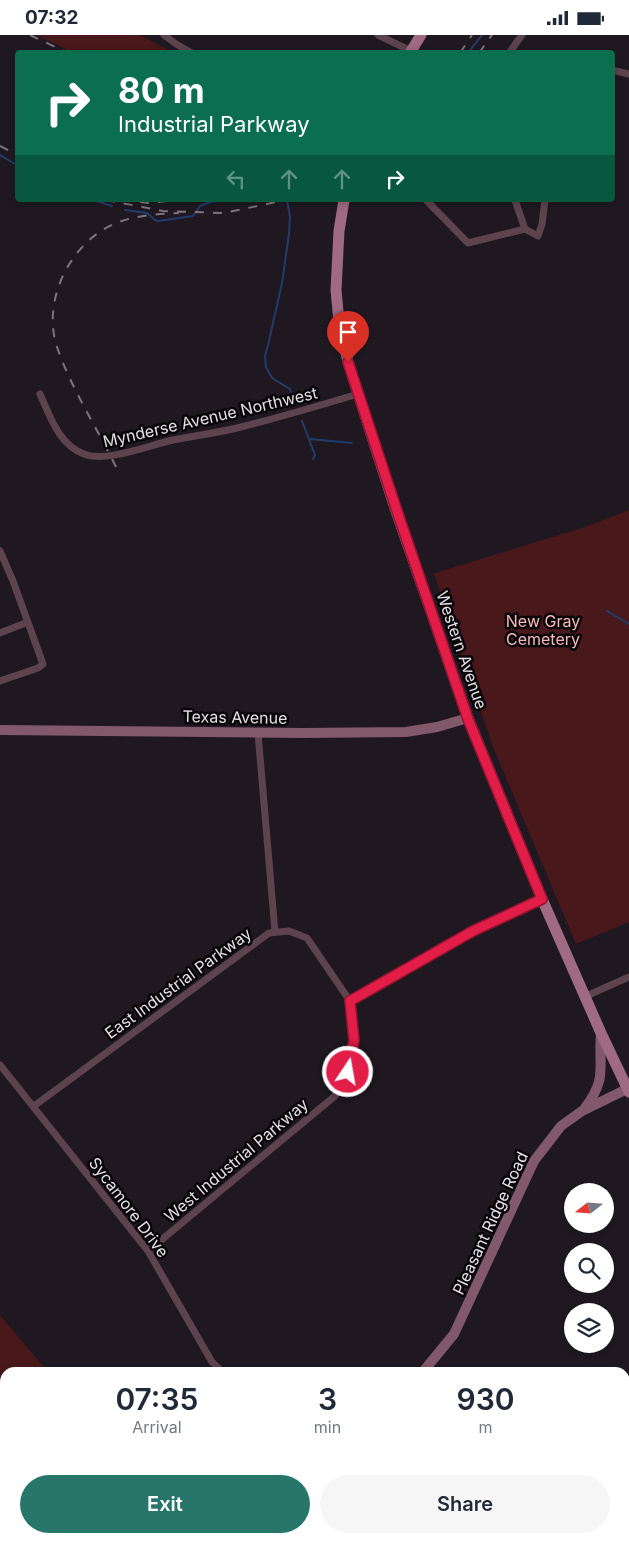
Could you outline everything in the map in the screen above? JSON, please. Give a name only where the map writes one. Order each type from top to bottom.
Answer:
[{"type":"main road","points":[[412,50],[421,35]]},
{"type":"main road","name":"Western Avenue","points":[[344,202],[337,252],[336,290],[339,322],[348,362],[358,394],[468,719],[584,997],[628,1090]]},
{"type":"street","points":[[164,35],[187,50]]},
{"type":"street","points":[[378,35],[407,50]]},
{"type":"street","points":[[511,50],[522,35]]},
{"type":"street","points":[[615,71],[629,74]]},
{"type":"street","points":[[428,202],[468,243],[525,229],[538,236],[542,224],[545,202]]},
{"type":"street","points":[[516,202],[525,229]]},
{"type":"street","name":"Mynderse Avenue Northwest","points":[[40,394],[67,444],[85,455],[99,457],[235,428],[358,394]]},
{"type":"street","points":[[0,551],[43,664],[38,668],[0,681]]},
{"type":"street","points":[[0,633],[28,621]]},
{"type":"street","name":"Texas Avenue","points":[[0,730],[406,733],[468,719]]},
{"type":"street","points":[[258,733],[275,932]]},
{"type":"street","points":[[350,1001],[473,931],[542,899]]},
{"type":"street","name":"East Industrial Parkway","points":[[34,1106],[269,933],[289,931],[307,938],[350,1001]]},
{"type":"street","points":[[584,997],[629,977]]},
{"type":"street","name":"West Industrial Parkway","points":[[148,1251],[335,1095],[342,1085],[352,1057],[354,1040],[350,1001]]},
{"type":"street","points":[[582,1111],[601,1079],[599,1052],[601,1033]]},
{"type":"street","name":"Sycamore Drive","points":[[0,1065],[148,1251],[212,1362],[217,1367]]},
{"type":"street","name":"Pleasant Ridge Road","points":[[427,1367],[454,1335],[534,1161],[561,1126],[582,1111],[628,1090]]},
{"type":"green space","points":[[36,35],[139,35],[169,50],[68,50]]},
{"type":"green space","name":"New Gray Cemetery","points":[[629,510],[629,922],[576,944],[493,747],[434,574],[585,527]]},
{"type":"green space","points":[[0,1315],[44,1367],[0,1367]]},
{"type":"waterway","points":[[470,50],[482,35]]},
{"type":"waterway","points":[[0,155],[15,164]]},
{"type":"waterway","points":[[99,202],[112,206]]},
{"type":"waterway","points":[[125,210],[147,213],[158,221],[193,216],[200,206],[211,202]]},
{"type":"waterway","points":[[287,202],[290,217],[289,234],[282,283],[265,356],[266,367],[272,378],[290,389],[294,400]]},
{"type":"waterway","points":[[302,421],[315,455],[313,459]]},
{"type":"waterway","points":[[310,439],[352,443]]},
{"type":"waterway","points":[[607,611],[629,624]]},
{"type":"railway","points":[[30,35],[62,50]]},
{"type":"railway","points":[[462,50],[472,35]]},
{"type":"railway","points":[[481,50],[492,35]]},
{"type":"railway","points":[[0,146],[15,154]]},
{"type":"railway","points":[[116,202],[163,211],[224,213],[276,202]]},
{"type":"railway","points":[[140,202],[157,202]]},
{"type":"railway","points":[[116,467],[77,393],[57,347],[53,329],[53,310],[57,291],[64,273],[75,256],[87,242],[102,230],[119,222],[134,218],[156,214],[179,213]]},
{"type":"route","points":[[348,362],[468,719],[542,899],[473,931],[350,1001],[354,1040],[348,1072]]}]
